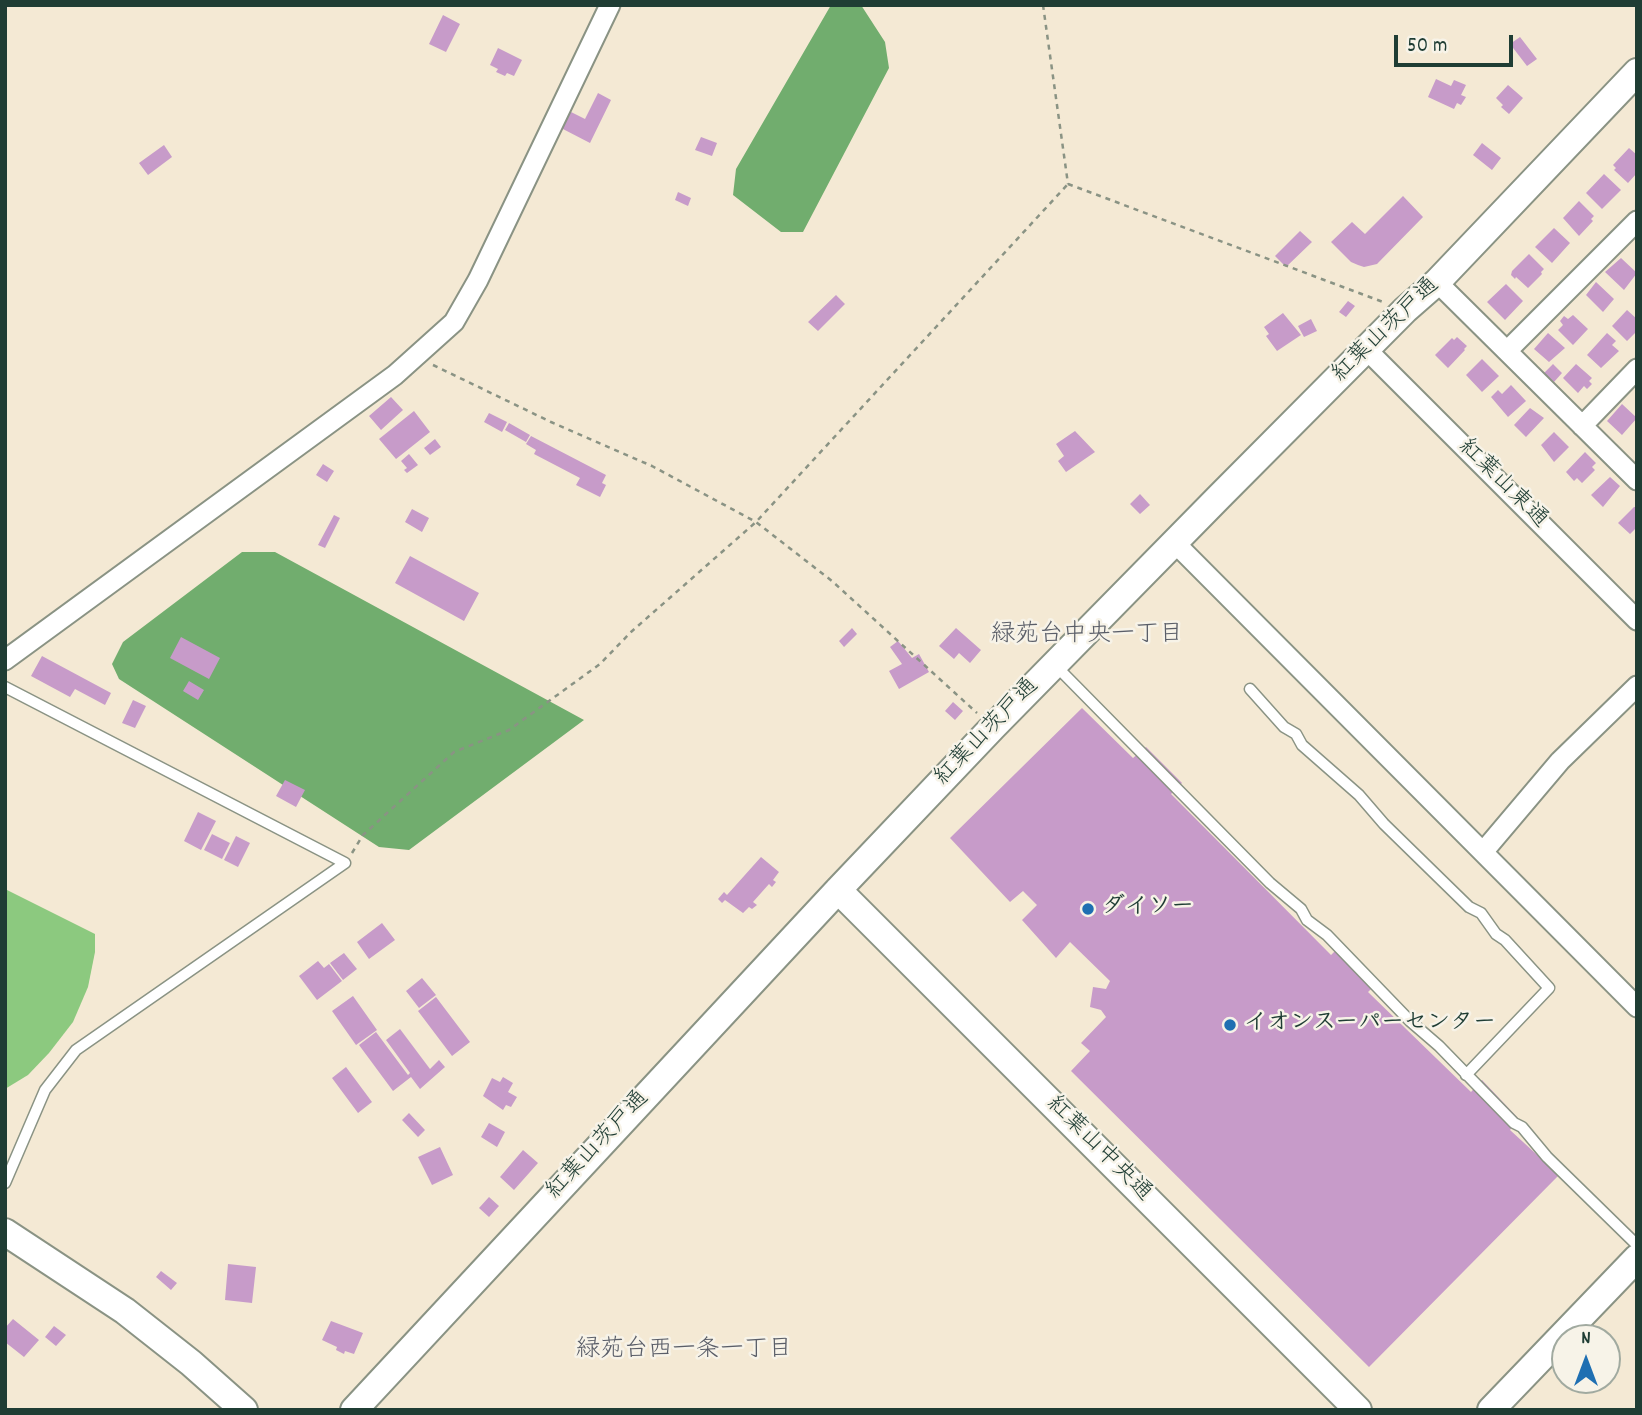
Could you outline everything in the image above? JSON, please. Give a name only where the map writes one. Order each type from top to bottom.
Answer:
[{"type":"street","points":[[5,660],[394,375],[454,322],[478,280],[610,5]]},
{"type":"street","name":"紅葉山茨戸通","points":[[354,1410],[993,727],[1405,310],[1437,282],[1637,72]]},
{"type":"street","points":[[1507,351],[1637,221]]},
{"type":"street","points":[[1437,282],[1637,480]]},
{"type":"street","name":"紅葉山東通","points":[[1367,350],[1637,620]]},
{"type":"street","points":[[1582,426],[1637,369]]},
{"type":"street","points":[[1174,542],[1637,1007]]},
{"type":"street","points":[[1483,852],[1560,761],[1637,686]]},
{"type":"street","name":"紅葉山中央通","points":[[838,890],[1358,1410]]},
{"type":"street","points":[[5,1232],[125,1311],[191,1363],[244,1410]]},
{"type":"street","points":[[1492,1410],[1637,1258]]},
{"type":"lane","points":[[1054,664],[1270,883],[1301,909],[1307,919],[1327,935],[1514,1123],[1522,1126],[1547,1157],[1637,1245]]},
{"type":"lane","points":[[5,687],[345,863],[76,1050],[45,1090],[5,1183]]},
{"type":"lane","points":[[1250,690],[1284,727],[1296,734],[1302,745],[1359,795],[1384,824],[1469,907],[1481,913],[1496,934],[1506,940],[1549,988],[1466,1075]]},
{"type":"path","points":[[1043,5],[1069,184]]},
{"type":"path","points":[[1069,184],[1405,310]]},
{"type":"path","points":[[345,863],[363,835],[454,752],[509,730],[600,664],[631,632],[755,522],[1069,184]]},
{"type":"path","points":[[416,357],[551,422],[652,466],[755,522],[832,581],[993,727]]},
{"type":"green space","points":[[831,5],[861,5],[885,42],[889,68],[803,232],[781,232],[733,195],[736,169]]},
{"type":"green space","points":[[242,552],[275,552],[584,720],[409,850],[379,847],[119,679],[112,664],[123,642]]},
{"type":"green space","points":[[5,889],[95,934],[95,952],[88,987],[73,1022],[28,1075],[5,1089]]},
{"type":"building","points":[[443,15],[460,24],[446,52],[429,44]]},
{"type":"building","points":[[1520,37],[1537,59],[1527,66],[1510,44]]},
{"type":"building","points":[[498,48],[522,60],[514,76],[496,72],[498,69],[490,65]]},
{"type":"building","points":[[1436,79],[1451,86],[1454,80],[1466,85],[1461,95],[1466,97],[1461,105],[1457,103],[1454,109],[1428,97]]},
{"type":"building","points":[[1508,85],[1523,98],[1509,114],[1496,98]]},
{"type":"building","points":[[598,93],[611,100],[590,143],[561,128],[569,111],[585,119]]},
{"type":"building","points":[[701,137],[717,143],[712,156],[695,150]]},
{"type":"building","points":[[1482,143],[1501,158],[1492,170],[1473,155]]},
{"type":"building","points":[[164,145],[172,157],[148,175],[139,163]]},
{"type":"building","points":[[1629,148],[1637,155],[1637,173],[1628,183],[1614,170],[1616,168],[1613,165]]},
{"type":"building","points":[[1604,174],[1621,190],[1602,209],[1586,193]]},
{"type":"building","points":[[678,192],[691,198],[688,206],[675,200]]},
{"type":"building","points":[[1403,196],[1423,217],[1377,264],[1364,267],[1351,262],[1331,242],[1352,222],[1365,234]]},
{"type":"building","points":[[1579,201],[1594,216],[1591,219],[1593,221],[1579,236],[1563,218]]},
{"type":"building","points":[[1554,228],[1570,243],[1552,263],[1535,247]]},
{"type":"building","points":[[1300,231],[1312,242],[1286,267],[1275,256]]},
{"type":"building","points":[[1529,254],[1544,269],[1528,288],[1511,275]]},
{"type":"building","points":[[1621,258],[1637,273],[1624,290],[1605,272]]},
{"type":"building","points":[[1596,282],[1614,299],[1603,312],[1586,295]]},
{"type":"building","points":[[1506,284],[1523,301],[1505,320],[1487,302]]},
{"type":"building","points":[[836,295],[845,304],[818,331],[808,322]]},
{"type":"building","points":[[1348,301],[1355,306],[1346,317],[1339,312]]},
{"type":"building","points":[[1627,310],[1637,319],[1637,331],[1627,341],[1612,326]]},
{"type":"building","points":[[1283,313],[1301,335],[1277,351],[1266,336],[1269,334],[1264,327]]},
{"type":"building","points":[[1573,315],[1588,329],[1573,345],[1558,330],[1563,325],[1560,321],[1564,316],[1568,319]]},
{"type":"building","points":[[1311,319],[1317,331],[1304,337],[1298,326]]},
{"type":"building","points":[[1548,333],[1565,348],[1549,362],[1534,349]]},
{"type":"building","points":[[1607,333],[1616,341],[1612,345],[1619,351],[1601,368],[1587,355]]},
{"type":"building","points":[[1457,337],[1467,346],[1448,368],[1435,355],[1452,338],[1454,340]]},
{"type":"building","points":[[1482,359],[1499,376],[1482,392],[1466,375]]},
{"type":"building","points":[[1553,364],[1562,373],[1554,382],[1544,373]]},
{"type":"building","points":[[1576,364],[1592,378],[1589,381],[1592,384],[1587,389],[1584,386],[1578,393],[1563,378]]},
{"type":"building","points":[[1511,385],[1526,401],[1508,417],[1491,397],[1498,390],[1502,394]]},
{"type":"building","points":[[391,397],[403,410],[381,430],[369,416]]},
{"type":"building","points":[[1622,404],[1637,418],[1622,435],[1607,421]]},
{"type":"building","points":[[1530,408],[1544,418],[1526,437],[1514,425]]},
{"type":"building","points":[[414,411],[430,432],[396,459],[379,439]]},
{"type":"building","points":[[489,413],[507,422],[502,432],[484,422]]},
{"type":"building","points":[[509,423],[530,435],[526,442],[505,430]]},
{"type":"building","points":[[1075,431],[1095,452],[1066,472],[1058,461],[1064,456],[1056,444]]},
{"type":"building","points":[[1554,432],[1569,447],[1554,462],[1541,445]]},
{"type":"building","points":[[531,436],[606,475],[602,483],[606,485],[600,497],[576,485],[580,478],[534,454],[536,450],[526,444]]},
{"type":"building","points":[[435,439],[441,447],[430,455],[424,448]]},
{"type":"building","points":[[1585,452],[1596,463],[1592,467],[1595,470],[1582,483],[1577,478],[1574,481],[1566,472]]},
{"type":"building","points":[[409,454],[418,465],[407,473],[404,470],[407,468],[401,461]]},
{"type":"building","points":[[323,464],[334,471],[327,482],[316,475]]},
{"type":"building","points":[[1610,477],[1620,486],[1603,507],[1591,495]]},
{"type":"building","points":[[1140,494],[1150,505],[1140,514],[1130,504]]},
{"type":"building","points":[[1637,507],[1637,527],[1630,534],[1618,523]]},
{"type":"building","points":[[412,509],[429,518],[422,532],[405,522]]},
{"type":"building","points":[[334,515],[340,518],[325,548],[318,545]]},
{"type":"building","points":[[410,556],[479,593],[464,621],[395,583]]},
{"type":"building","points":[[852,628],[857,634],[844,647],[839,641]]},
{"type":"building","points":[[956,628],[981,650],[970,663],[959,653],[954,659],[939,646]]},
{"type":"building","points":[[181,637],[220,658],[209,679],[170,658]]},
{"type":"building","points":[[898,641],[912,658],[919,654],[929,672],[899,689],[889,671],[902,664],[890,647]]},
{"type":"building","points":[[42,656],[111,693],[105,705],[75,689],[70,697],[31,676]]},
{"type":"building","points":[[189,681],[204,690],[198,700],[183,691]]},
{"type":"building","points":[[133,700],[146,706],[135,728],[122,723]]},
{"type":"building","points":[[953,702],[963,711],[955,720],[945,711]]},
{"type":"building","points":[[1082,708],[1133,758],[1146,747],[1182,783],[1171,794],[1331,955],[1343,943],[1378,982],[1368,992],[1471,1092],[1482,1080],[1518,1118],[1510,1130],[1559,1175],[1369,1367],[1071,1071],[1090,1051],[1081,1043],[1106,1017],[1101,1010],[1090,1007],[1093,987],[1106,989],[1110,981],[1070,942],[1056,958],[1022,920],[1037,905],[1023,891],[1010,902],[950,838]]},
{"type":"building","points":[[285,780],[305,790],[296,807],[276,796]]},
{"type":"building","points":[[198,812],[216,821],[201,850],[184,841]]},
{"type":"building","points":[[212,834],[230,843],[222,859],[204,850]]},
{"type":"building","points":[[236,836],[250,843],[238,867],[224,860]]},
{"type":"building","points":[[761,857],[779,872],[772,887],[769,884],[753,902],[757,905],[752,909],[749,907],[743,913],[725,900],[722,903],[718,899],[724,892],[727,895]]},
{"type":"building","points":[[382,923],[395,940],[369,959],[357,942]]},
{"type":"building","points":[[344,953],[357,969],[343,980],[330,963]]},
{"type":"building","points":[[318,961],[324,968],[329,964],[342,981],[317,1000],[299,976]]},
{"type":"building","points":[[422,978],[436,995],[419,1008],[406,991]]},
{"type":"building","points":[[353,996],[377,1030],[356,1045],[332,1011]]},
{"type":"building","points":[[436,997],[470,1042],[452,1056],[418,1011]]},
{"type":"building","points":[[400,1029],[430,1069],[439,1060],[445,1067],[420,1089],[411,1077],[393,1091],[359,1045],[376,1032],[408,1075],[410,1073],[386,1040]]},
{"type":"building","points":[[346,1067],[372,1102],[358,1113],[332,1078]]},
{"type":"building","points":[[503,1077],[513,1083],[508,1092],[517,1097],[511,1107],[506,1105],[503,1110],[483,1096],[492,1078],[500,1082]]},
{"type":"building","points":[[409,1113],[425,1130],[418,1137],[402,1120]]},
{"type":"building","points":[[489,1123],[505,1132],[497,1147],[481,1137]]},
{"type":"building","points":[[440,1147],[453,1175],[432,1185],[418,1157]]},
{"type":"building","points":[[523,1150],[538,1163],[514,1190],[500,1177]]},
{"type":"building","points":[[489,1197],[499,1206],[489,1217],[479,1208]]},
{"type":"building","points":[[228,1264],[256,1267],[252,1303],[225,1300]]},
{"type":"building","points":[[161,1271],[177,1283],[171,1290],[156,1277]]},
{"type":"building","points":[[13,1319],[39,1340],[24,1357],[5,1342],[5,1328]]},
{"type":"building","points":[[331,1321],[363,1333],[354,1354],[345,1351],[344,1354],[336,1350],[337,1347],[322,1340]]},
{"type":"building","points":[[54,1326],[66,1335],[56,1346],[45,1337]]},
{"type":"place","name":"ダイソー","points":[[1088,909]]},
{"type":"place","name":"イオンスーパーセンター","points":[[1230,1025]]},
{"type":"district","name":"緑苑台中央一丁目","points":[[1087,637]]},
{"type":"district","name":"緑苑台西一条一丁目","points":[[684,1352]]}]
